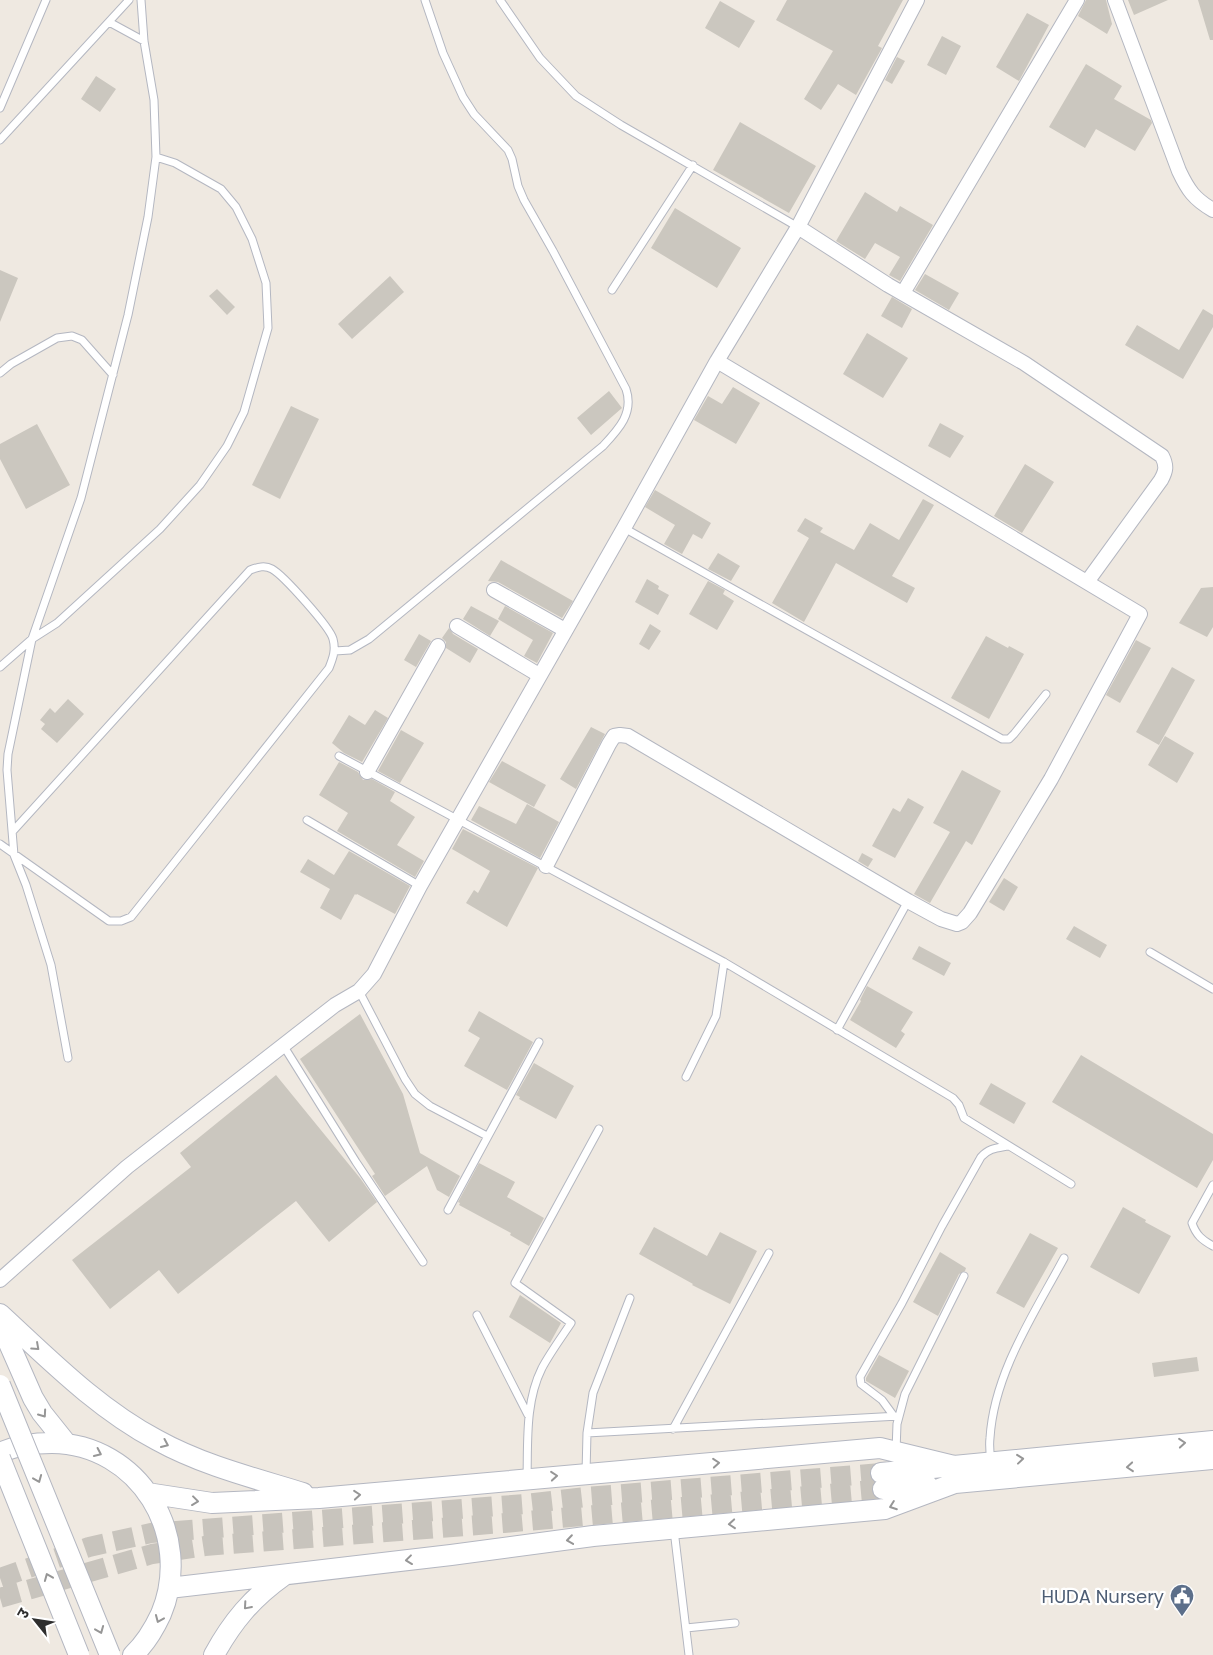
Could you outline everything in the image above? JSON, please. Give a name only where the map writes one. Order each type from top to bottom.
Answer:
[{"type":"main road","points":[[0,1314],[74,1383],[129,1424],[158,1441],[234,1472],[319,1498]]},
{"type":"main road","points":[[0,1322],[42,1413],[66,1443]]},
{"type":"main road","points":[[0,1385],[110,1655]]},
{"type":"main road","points":[[169,1588],[452,1555],[593,1536],[885,1509],[955,1475],[991,1462],[1213,1440]]},
{"type":"main road","points":[[0,1453],[7,1449],[36,1443],[66,1443],[95,1451],[121,1466],[143,1486],[159,1511],[169,1540],[172,1570],[167,1599],[155,1627],[136,1654]]},
{"type":"main road","points":[[147,1493],[212,1502],[319,1498],[880,1448],[896,1451],[955,1475]]},
{"type":"main road","points":[[0,1458],[79,1655]]},
{"type":"main road","points":[[882,1481],[1213,1458]]},
{"type":"main road","points":[[214,1655],[230,1629],[250,1603],[262,1591],[284,1575]]},
{"type":"street","points":[[0,1280],[127,1167],[283,1045],[335,1006],[359,991],[374,974],[420,886],[717,361],[798,227],[917,0]]},
{"type":"street","points":[[903,293],[1077,0]]},
{"type":"street","points":[[1115,0],[1179,171],[1189,191],[1201,203],[1213,210]]},
{"type":"street","points":[[798,227],[888,285],[1024,364],[1162,456],[1166,464],[1161,480],[1087,582]]},
{"type":"street","points":[[546,866],[614,736],[620,734],[628,736],[908,901],[951,924],[962,922],[970,913],[1051,779],[1140,614],[717,361]]},
{"type":"street","points":[[494,590],[565,630]]},
{"type":"street","points":[[457,626],[539,675]]},
{"type":"street","points":[[367,772],[438,646]]},
{"type":"lane","points":[[0,108],[46,0]]},
{"type":"lane","points":[[0,140],[129,0]]},
{"type":"lane","points":[[68,1058],[52,965],[26,885],[14,855],[7,770],[8,754],[32,639],[81,498],[128,315],[144,236],[156,157],[154,100],[144,41],[141,0]]},
{"type":"lane","points":[[335,651],[350,650],[369,640],[603,446],[623,423],[627,415],[629,398],[626,389],[524,200],[508,150],[474,114],[463,97],[442,53],[425,0]]},
{"type":"lane","points":[[500,0],[540,58],[576,96],[622,125],[798,227]]},
{"type":"lane","points":[[109,22],[144,41]]},
{"type":"lane","points":[[0,667],[32,639],[64,617],[160,529],[200,485],[227,446],[244,412],[268,328],[266,283],[252,239],[236,207],[221,188],[175,163],[156,157]]},
{"type":"lane","points":[[612,290],[693,165]]},
{"type":"lane","points":[[1,369],[57,338],[72,336],[82,340],[113,376]]},
{"type":"lane","points":[[624,528],[1002,739],[1009,739],[1014,734],[1046,694]]},
{"type":"lane","points":[[0,844],[109,921],[121,921],[132,917],[329,668],[335,651],[333,637],[285,581],[272,569],[261,566],[250,570],[13,830]]},
{"type":"lane","points":[[339,756],[724,962],[953,1098],[959,1105],[964,1118],[1071,1184]]},
{"type":"lane","points":[[307,820],[420,886]]},
{"type":"lane","points":[[837,1030],[908,901]]},
{"type":"lane","points":[[1150,952],[1213,989]]},
{"type":"lane","points":[[686,1077],[716,1016],[724,962]]},
{"type":"lane","points":[[359,991],[404,1079],[416,1094],[430,1106],[487,1136]]},
{"type":"lane","points":[[448,1210],[539,1042]]},
{"type":"lane","points":[[283,1045],[356,1162],[423,1262]]},
{"type":"lane","points":[[527,1479],[528,1415],[534,1390],[542,1369],[571,1323],[515,1283],[600,1129]]},
{"type":"lane","points":[[896,1415],[882,1400],[861,1384],[860,1377],[902,1304],[942,1226],[981,1157],[987,1151],[1009,1146]]},
{"type":"lane","points":[[1213,1185],[1192,1223],[1195,1233],[1202,1240],[1213,1246]]},
{"type":"lane","points":[[673,1428],[769,1253]]},
{"type":"lane","points":[[991,1462],[990,1438],[996,1402],[1003,1379],[1015,1351],[1064,1258]]},
{"type":"lane","points":[[896,1451],[896,1415],[964,1276]]},
{"type":"lane","points":[[586,1474],[587,1433],[593,1393],[630,1298]]},
{"type":"lane","points":[[477,1315],[528,1415]]},
{"type":"lane","points":[[587,1433],[896,1415]]},
{"type":"lane","points":[[674,1529],[689,1655]]},
{"type":"lane","points":[[686,1628],[735,1623]]},
{"type":"building","points":[[787,0],[903,0],[878,46],[882,48],[856,95],[838,84],[821,110],[804,99],[833,51],[776,20]]},
{"type":"building","points":[[1086,0],[1106,0],[1112,24],[1107,34],[1078,16]]},
{"type":"building","points":[[1128,0],[1168,0],[1134,15]]},
{"type":"building","points":[[1198,0],[1213,0],[1213,40],[1210,40]]},
{"type":"building","points":[[720,1],[755,21],[739,48],[705,28]]},
{"type":"building","points":[[1027,13],[1049,25],[1019,81],[996,67]]},
{"type":"building","points":[[942,36],[961,46],[946,75],[927,65]]},
{"type":"building","points":[[897,57],[905,61],[892,84],[885,80]]},
{"type":"building","points":[[1086,64],[1122,86],[1114,99],[1151,120],[1152,123],[1135,151],[1096,129],[1085,148],[1049,127]]},
{"type":"building","points":[[96,76],[116,89],[100,112],[81,99]]},
{"type":"building","points":[[740,122],[816,166],[789,213],[713,170]]},
{"type":"building","points":[[865,192],[897,212],[900,206],[933,225],[900,281],[889,275],[900,257],[875,243],[865,259],[836,241]]},
{"type":"building","points":[[675,208],[741,248],[717,288],[651,248]]},
{"type":"building","points":[[0,270],[18,278],[0,322]]},
{"type":"building","points":[[925,274],[959,293],[949,310],[915,290]]},
{"type":"building","points":[[390,276],[404,292],[352,339],[338,324]]},
{"type":"building","points":[[217,289],[235,307],[227,315],[209,296]]},
{"type":"building","points":[[892,297],[912,309],[902,328],[881,316]]},
{"type":"building","points":[[1203,309],[1213,315],[1213,327],[1183,379],[1125,345],[1137,325],[1179,350]]},
{"type":"building","points":[[867,333],[908,358],[883,398],[843,374]]},
{"type":"building","points":[[733,387],[760,403],[736,444],[694,420],[708,396],[722,404]]},
{"type":"building","points":[[609,391],[622,408],[591,435],[577,418]]},
{"type":"building","points":[[291,406],[319,419],[280,499],[252,485]]},
{"type":"building","points":[[940,423],[964,436],[950,458],[928,446]]},
{"type":"building","points":[[37,424],[70,485],[26,509],[0,459],[0,444]]},
{"type":"building","points":[[1025,464],[1054,482],[1022,533],[994,516]]},
{"type":"building","points":[[655,490],[711,523],[702,539],[693,534],[682,554],[664,544],[675,525],[645,507]]},
{"type":"building","points":[[923,499],[934,505],[892,576],[915,588],[907,603],[836,563],[804,622],[772,603],[809,538],[797,531],[805,518],[823,528],[820,532],[854,550],[870,523],[899,540]]},
{"type":"building","points":[[718,553],[740,566],[731,581],[708,569]]},
{"type":"building","points":[[501,560],[573,601],[562,618],[498,582],[488,581]]},
{"type":"building","points":[[647,579],[659,586],[658,589],[669,595],[658,615],[635,602]]},
{"type":"building","points":[[708,581],[725,590],[723,594],[734,601],[717,630],[689,614]]},
{"type":"building","points":[[1213,587],[1213,627],[1207,637],[1179,623],[1201,588]]},
{"type":"building","points":[[471,606],[499,621],[490,636],[463,619]]},
{"type":"building","points":[[505,606],[553,633],[537,663],[524,656],[533,640],[498,619]]},
{"type":"building","points":[[650,624],[661,631],[649,650],[639,644]]},
{"type":"building","points":[[449,628],[453,634],[478,649],[470,663],[446,648],[446,642],[442,638]]},
{"type":"building","points":[[419,634],[431,641],[416,667],[404,660]]},
{"type":"building","points":[[986,636],[1024,654],[989,719],[951,698]]},
{"type":"building","points":[[1136,640],[1151,648],[1120,703],[1106,695]]},
{"type":"building","points":[[1172,667],[1195,680],[1159,745],[1136,732]]},
{"type":"building","points":[[68,699],[84,714],[57,743],[41,729],[45,724],[40,720],[50,708],[55,713]]},
{"type":"building","points":[[375,710],[388,718],[362,762],[344,753],[332,743],[349,715],[365,725]]},
{"type":"building","points":[[591,727],[605,734],[576,789],[560,779]]},
{"type":"building","points":[[401,730],[424,743],[400,783],[378,771]]},
{"type":"building","points":[[1165,736],[1194,753],[1177,783],[1148,765]]},
{"type":"building","points":[[502,761],[546,785],[534,807],[489,782]]},
{"type":"building","points":[[339,762],[358,772],[363,780],[372,779],[395,792],[390,801],[415,817],[397,845],[424,861],[415,877],[337,831],[348,813],[319,795]]},
{"type":"building","points":[[962,770],[1001,791],[972,845],[966,841],[930,903],[914,894],[950,832],[933,823]]},
{"type":"building","points":[[908,798],[924,807],[895,858],[872,846],[893,808],[900,812]]},
{"type":"building","points":[[527,804],[559,822],[540,858],[471,820],[479,806],[516,824]]},
{"type":"building","points":[[463,829],[538,868],[507,927],[466,903],[474,890],[478,893],[490,871],[452,849]]},
{"type":"building","points":[[349,851],[410,886],[395,914],[357,894],[355,894],[341,920],[320,908],[330,889],[300,872],[308,859],[334,875]]},
{"type":"building","points":[[862,853],[873,859],[868,867],[858,861]]},
{"type":"building","points":[[1004,878],[1018,887],[1004,911],[989,902]]},
{"type":"building","points":[[1074,926],[1107,945],[1100,958],[1066,939]]},
{"type":"building","points":[[919,946],[951,963],[944,976],[912,959]]},
{"type":"building","points":[[867,986],[913,1012],[901,1031],[905,1034],[896,1048],[850,1020]]},
{"type":"building","points":[[479,1011],[533,1042],[507,1090],[464,1066],[480,1038],[468,1031]]},
{"type":"building","points":[[360,1014],[403,1094],[420,1153],[460,1176],[449,1197],[437,1190],[427,1166],[385,1196],[372,1176],[375,1174],[300,1059]]},
{"type":"building","points":[[1081,1055],[1213,1134],[1213,1160],[1197,1188],[1052,1102]]},
{"type":"building","points":[[534,1063],[574,1086],[556,1119],[519,1099],[520,1097],[516,1095]]},
{"type":"building","points":[[276,1075],[360,1178],[377,1202],[329,1242],[296,1201],[178,1294],[159,1270],[110,1309],[72,1260],[191,1167],[180,1153]]},
{"type":"building","points":[[991,1083],[1026,1103],[1014,1124],[979,1104]]},
{"type":"building","points":[[479,1163],[515,1182],[507,1197],[544,1218],[529,1246],[510,1235],[511,1233],[459,1205],[460,1203],[458,1202]]},
{"type":"building","points":[[1123,1207],[1171,1236],[1139,1294],[1090,1267]]},
{"type":"building","points":[[654,1227],[707,1256],[720,1232],[757,1251],[730,1304],[692,1285],[639,1254]]},
{"type":"building","points":[[1030,1233],[1058,1248],[1024,1308],[996,1293]]},
{"type":"building","points":[[940,1252],[966,1268],[965,1271],[959,1274],[938,1316],[913,1302]]},
{"type":"building","points":[[520,1295],[561,1323],[550,1343],[509,1317]]},
{"type":"building","points":[[879,1355],[909,1371],[895,1398],[866,1381]]},
{"type":"building","points":[[1197,1357],[1199,1371],[1154,1377],[1152,1363]]},
{"type":"tunnel","points":[[0,1578],[89,1547],[151,1533],[525,1504],[586,1497],[881,1473]]},
{"type":"tunnel","points":[[0,1598],[152,1554],[205,1546],[504,1523],[883,1489]]},
{"type":"place","name":"HUDA Nursery","points":[[1182,1617]]}]
